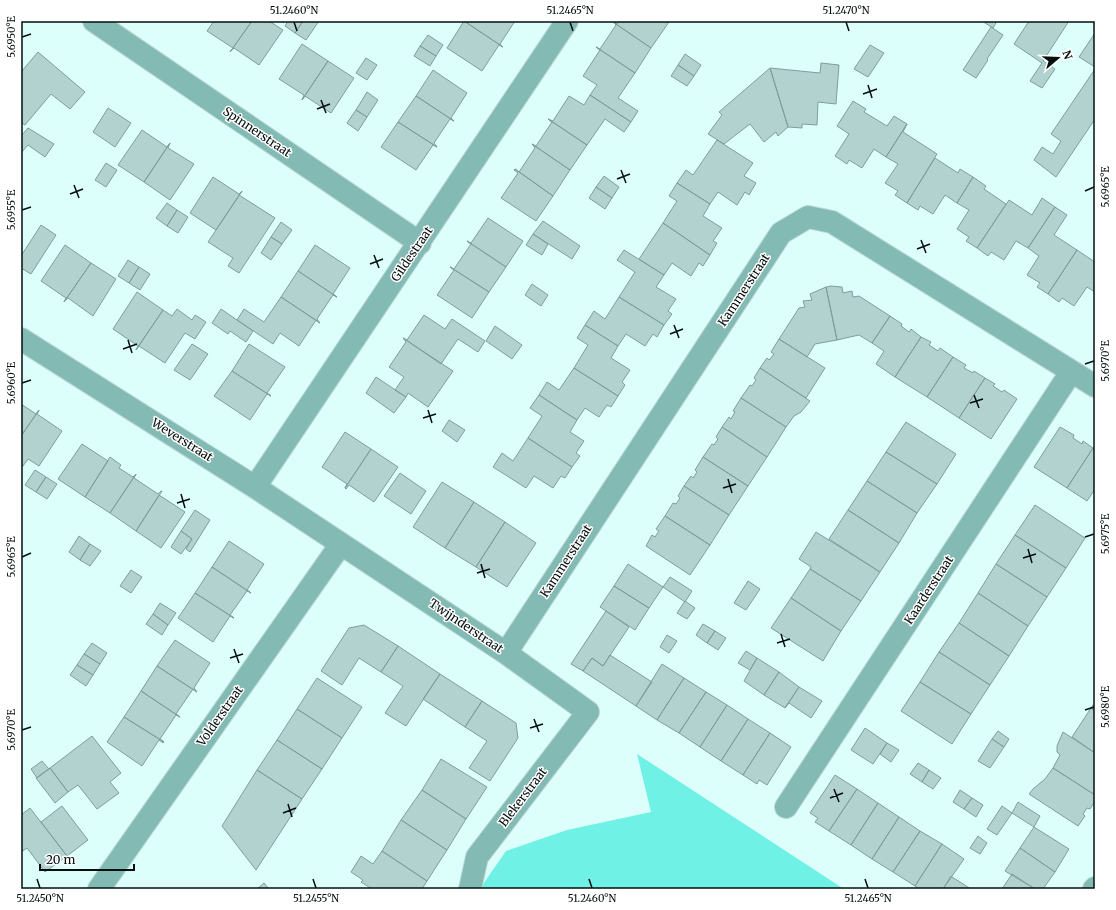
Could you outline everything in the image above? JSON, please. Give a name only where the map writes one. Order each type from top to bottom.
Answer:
[{"type":"street","name":"Spinnerstraat","points":[[94,21],[420,243]]},
{"type":"street","name":"Gildestraat","points":[[256,487],[568,21]]},
{"type":"street","name":"Kammerstraat","points":[[506,653],[781,233],[808,217],[832,222],[1095,386]]},
{"type":"street","name":"Weverstraat","points":[[21,340],[256,487],[341,544]]},
{"type":"street","name":"Kaarderstraat","points":[[786,807],[1071,372]]},
{"type":"street","name":"Twijnderstraat","points":[[341,544],[506,653],[588,712]]},
{"type":"street","name":"Volderstraat","points":[[100,889],[341,544]]},
{"type":"street","name":"Blekerstraat","points":[[470,889],[477,857],[588,712]]},
{"type":"shaded area","points":[[637,754],[844,889],[481,889],[506,851],[567,830],[651,812]]},
{"type":"building","points":[[214,21],[252,21],[233,48],[207,31]]},
{"type":"building","points":[[252,21],[269,21],[283,30],[259,65],[234,48],[230,52]]},
{"type":"building","points":[[288,21],[303,21],[295,33],[285,26]]},
{"type":"building","points":[[303,21],[319,21],[306,40],[295,33]]},
{"type":"building","points":[[464,21],[503,47],[499,45],[482,71],[447,48]]},
{"type":"building","points":[[464,21],[515,21],[500,44],[503,47]]},
{"type":"building","points":[[619,21],[669,22],[651,48],[613,22],[617,24]]},
{"type":"building","points":[[982,21],[997,21],[993,28]]},
{"type":"building","points":[[1029,21],[1069,21],[1043,61],[1055,69],[1042,88],[1030,81],[1042,63],[1014,44]]},
{"type":"building","points":[[613,22],[651,48],[635,73],[596,47],[600,49],[616,25]]},
{"type":"building","points":[[991,27],[1003,35],[976,78],[963,70]]},
{"type":"building","points":[[1095,33],[1095,67],[1079,57]]},
{"type":"building","points":[[428,35],[443,45],[436,56],[420,46]]},
{"type":"building","points":[[302,44],[328,61],[302,100],[304,95],[279,79]]},
{"type":"building","points":[[870,45],[884,53],[868,77],[854,69]]},
{"type":"building","points":[[420,46],[436,56],[430,66],[414,56]]},
{"type":"building","points":[[596,47],[635,73],[618,98],[638,111],[631,122],[590,95],[597,85],[583,76],[600,50]]},
{"type":"building","points":[[38,52],[85,92],[70,109],[51,94],[25,125],[21,122],[21,72]]},
{"type":"building","points":[[685,54],[701,65],[694,76],[678,65]]},
{"type":"building","points":[[366,58],[377,65],[367,80],[356,73]]},
{"type":"building","points":[[328,61],[354,78],[331,113],[305,96],[302,100]]},
{"type":"building","points":[[821,63],[839,65],[836,104],[818,102],[817,125],[802,124],[802,128],[788,127],[770,68],[820,73]]},
{"type":"building","points":[[678,65],[694,76],[687,86],[671,76]]},
{"type":"building","points":[[770,68],[788,127],[778,136],[776,132],[764,142],[750,124],[724,144],[708,134],[722,115],[719,112]]},
{"type":"building","points":[[1095,69],[1095,119],[1056,177],[1034,160],[1042,147],[1053,154],[1061,141],[1051,134]]},
{"type":"building","points":[[433,70],[467,93],[451,118],[454,121],[416,96]]},
{"type":"building","points":[[367,92],[378,100],[367,117],[356,110]]},
{"type":"building","points":[[590,95],[631,122],[624,132],[605,119],[587,145],[548,119],[553,121],[569,96],[584,105]]},
{"type":"building","points":[[416,96],[454,121],[450,119],[434,143],[437,147],[398,122]]},
{"type":"building","points":[[853,101],[866,109],[864,112],[887,126],[894,116],[907,124],[886,157],[874,149],[862,168],[849,160],[847,164],[835,156],[849,134],[837,126]]},
{"type":"building","points":[[108,108],[131,123],[115,147],[93,132]]},
{"type":"building","points":[[356,110],[367,117],[358,131],[347,123]]},
{"type":"building","points":[[548,119],[587,145],[570,170],[532,144],[536,146],[552,122]]},
{"type":"building","points":[[398,122],[437,147],[433,145],[416,170],[381,147]]},
{"type":"building","points":[[907,124],[903,132],[937,154],[907,203],[895,195],[898,191],[885,183],[898,164],[886,157]]},
{"type":"building","points":[[28,128],[54,144],[45,157],[28,145],[21,153],[21,136]]},
{"type":"building","points":[[142,130],[167,147],[170,143],[144,182],[118,165]]},
{"type":"building","points":[[717,140],[753,163],[744,176],[756,183],[749,195],[745,192],[737,205],[718,192],[710,204],[677,183],[686,170],[693,175]]},
{"type":"building","points":[[170,143],[168,148],[194,164],[170,200],[144,182]]},
{"type":"building","points":[[532,144],[570,170],[553,196],[519,172],[535,148]]},
{"type":"building","points":[[935,158],[958,173],[960,169],[973,177],[957,203],[945,195],[933,214],[920,206],[918,210],[907,203]]},
{"type":"building","points":[[106,163],[117,170],[106,187],[95,180]]},
{"type":"building","points":[[515,169],[553,196],[536,221],[501,198],[518,173],[514,170]]},
{"type":"building","points":[[604,176],[619,187],[612,198],[596,187]]},
{"type":"building","points":[[213,177],[239,194],[242,191],[216,230],[190,213]]},
{"type":"building","points":[[973,177],[986,186],[984,189],[1006,204],[977,248],[966,241],[969,237],[957,229],[969,210],[957,203]]},
{"type":"building","points":[[677,183],[710,204],[703,216],[722,228],[713,241],[717,243],[710,255],[663,223],[677,201],[669,196]]},
{"type":"building","points":[[596,187],[612,198],[605,209],[589,198]]},
{"type":"building","points":[[239,195],[275,218],[239,273],[228,266],[233,258],[208,242]]},
{"type":"building","points":[[1042,198],[1055,207],[1028,248],[1016,241],[1004,260],[991,252],[988,256],[977,248],[1009,200],[1032,215]]},
{"type":"building","points":[[167,203],[177,210],[167,226],[156,218]]},
{"type":"building","points":[[1055,207],[1067,215],[1054,235],[1077,250],[1048,294],[1037,287],[1040,283],[1027,275],[1039,256],[1028,248]]},
{"type":"building","points":[[177,210],[188,217],[178,233],[167,226]]},
{"type":"building","points":[[488,218],[523,241],[506,267],[467,241],[471,243]]},
{"type":"building","points":[[543,221],[580,246],[572,259],[533,234]]},
{"type":"building","points":[[281,222],[292,230],[282,244],[271,237]]},
{"type":"building","points":[[663,223],[710,255],[703,266],[699,263],[691,276],[672,263],[664,275],[639,259]]},
{"type":"building","points":[[41,225],[56,235],[31,274],[21,268],[21,256]]},
{"type":"building","points":[[533,234],[548,244],[542,255],[526,245]]},
{"type":"building","points":[[271,237],[282,244],[271,260],[261,253]]},
{"type":"building","points":[[467,241],[506,267],[489,292],[450,267],[454,269],[471,244]]},
{"type":"building","points":[[65,245],[91,263],[64,302],[66,298],[41,281]]},
{"type":"building","points":[[315,245],[350,268],[333,294],[337,297],[298,271]]},
{"type":"building","points":[[624,250],[664,275],[656,287],[676,299],[668,311],[672,314],[664,325],[619,297],[635,272],[617,260]]},
{"type":"building","points":[[1077,250],[1095,262],[1095,292],[1087,287],[1074,306],[1062,298],[1059,302],[1048,294]]},
{"type":"building","points":[[128,260],[139,267],[129,283],[118,276]]},
{"type":"building","points":[[91,263],[116,279],[93,316],[68,298],[64,302]]},
{"type":"building","points":[[139,267],[150,274],[140,290],[129,283]]},
{"type":"building","points":[[450,267],[489,292],[472,318],[437,295],[454,270]]},
{"type":"building","points":[[298,271],[337,297],[333,295],[317,319],[320,323],[281,297]]},
{"type":"building","points":[[532,284],[548,295],[541,306],[525,295]]},
{"type":"building","points":[[826,287],[842,287],[843,293],[852,291],[853,297],[859,296],[890,316],[872,343],[859,335],[837,340]]},
{"type":"building","points":[[826,287],[837,340],[815,344],[807,357],[779,339],[799,308],[805,307],[803,301],[812,300],[810,294]]},
{"type":"building","points":[[137,292],[163,310],[136,350],[138,346],[113,329]]},
{"type":"building","points":[[281,297],[316,320],[299,346],[280,333],[273,344],[237,320],[244,309],[264,322]]},
{"type":"building","points":[[619,297],[664,325],[657,337],[653,334],[645,346],[626,334],[618,346],[585,325],[594,311],[605,319]]},
{"type":"building","points":[[177,309],[192,320],[195,315],[206,322],[195,339],[185,333],[165,363],[139,346],[136,350],[163,310],[172,316]]},
{"type":"building","points":[[221,309],[253,331],[246,342],[230,331],[228,334],[212,323]]},
{"type":"building","points":[[424,315],[445,329],[452,319],[485,341],[478,352],[458,339],[441,364],[403,338],[407,340]]},
{"type":"building","points":[[890,316],[902,324],[901,326],[909,332],[911,329],[921,337],[895,377],[876,364],[884,351],[872,343]]},
{"type":"building","points":[[585,325],[618,346],[611,358],[630,370],[622,382],[625,385],[618,396],[574,368],[588,345],[577,338]]},
{"type":"building","points":[[495,326],[522,345],[512,359],[486,341]]},
{"type":"building","points":[[921,337],[931,342],[929,345],[938,351],[940,348],[953,357],[927,397],[895,377]]},
{"type":"building","points":[[403,338],[453,371],[428,407],[408,393],[406,397],[395,390],[404,377],[389,367],[406,342]]},
{"type":"building","points":[[779,339],[825,368],[806,398],[760,368],[767,358],[769,360],[774,354],[771,352]]},
{"type":"building","points":[[192,344],[208,354],[190,380],[174,370]]},
{"type":"building","points":[[249,344],[285,367],[267,393],[271,396],[232,371]]},
{"type":"building","points":[[953,357],[966,365],[964,368],[973,373],[974,371],[985,378],[959,418],[927,397]]},
{"type":"building","points":[[574,368],[618,396],[611,407],[607,405],[599,417],[585,408],[577,420],[539,395],[547,382],[559,390]]},
{"type":"building","points":[[760,368],[810,401],[801,412],[794,416],[786,427],[741,398],[750,385],[752,386],[756,380],[754,378]]},
{"type":"building","points":[[232,371],[271,396],[267,394],[250,420],[214,396]]},
{"type":"building","points":[[376,377],[406,397],[394,413],[366,393]]},
{"type":"building","points":[[985,378],[995,384],[993,386],[1002,392],[1004,390],[1017,399],[991,439],[959,418]]},
{"type":"building","points":[[539,395],[577,420],[570,432],[584,441],[576,453],[580,456],[572,467],[528,438],[542,416],[530,408]]},
{"type":"building","points":[[741,398],[786,427],[767,457],[722,427],[729,417],[731,419],[735,412],[733,411]]},
{"type":"building","points":[[21,404],[36,414],[39,410],[21,436]]},
{"type":"building","points":[[39,410],[37,414],[62,431],[39,466],[28,459],[21,467],[21,436]]},
{"type":"building","points":[[449,420],[465,430],[457,442],[442,431]]},
{"type":"building","points":[[906,422],[956,454],[937,484],[886,452]]},
{"type":"building","points":[[722,427],[767,457],[748,486],[703,457],[712,444],[714,445],[718,439],[716,437]]},
{"type":"building","points":[[1060,427],[1074,435],[1073,438],[1082,444],[1083,441],[1093,448],[1067,488],[1034,467]]},
{"type":"building","points":[[345,432],[371,449],[345,488],[347,484],[322,467]]},
{"type":"building","points":[[528,438],[572,467],[565,478],[561,476],[553,488],[534,476],[526,488],[493,467],[502,453],[513,461]]},
{"type":"building","points":[[82,444],[108,461],[85,497],[58,479]]},
{"type":"building","points":[[1093,448],[1095,449],[1095,489],[1087,501],[1067,488]]},
{"type":"building","points":[[371,449],[398,467],[374,502],[349,485],[346,489],[345,488]]},
{"type":"building","points":[[886,452],[937,484],[917,513],[867,481]]},
{"type":"building","points":[[110,457],[121,465],[119,468],[133,477],[136,474],[110,513],[85,497]]},
{"type":"building","points":[[703,457],[748,486],[729,515],[684,486],[691,476],[693,478],[697,472],[695,470]]},
{"type":"building","points":[[35,470],[46,477],[36,492],[25,485]]},
{"type":"building","points":[[400,473],[426,491],[411,514],[384,496]]},
{"type":"building","points":[[136,474],[134,478],[158,494],[162,491],[136,531],[110,513]]},
{"type":"building","points":[[46,477],[57,484],[47,499],[36,492]]},
{"type":"building","points":[[867,481],[917,513],[899,543],[848,510]]},
{"type":"building","points":[[442,482],[474,502],[445,548],[413,527]]},
{"type":"building","points":[[684,486],[729,515],[710,545],[665,516],[673,503],[676,504],[680,498],[678,496]]},
{"type":"building","points":[[159,495],[185,512],[161,548],[136,531]]},
{"type":"building","points":[[474,502],[505,522],[476,567],[445,548]]},
{"type":"building","points":[[1035,505],[1085,538],[1066,568],[1015,535]]},
{"type":"building","points":[[195,510],[210,520],[190,552],[186,549],[192,539],[181,531]]},
{"type":"building","points":[[848,510],[899,543],[880,572],[829,539]]},
{"type":"building","points":[[665,516],[710,545],[690,575],[646,546],[652,535],[655,537],[659,531],[656,529]]},
{"type":"building","points":[[505,522],[536,543],[507,587],[476,567]]},
{"type":"building","points":[[181,531],[192,539],[181,554],[171,547]]},
{"type":"building","points":[[816,532],[880,572],[861,601],[810,569],[811,567],[799,559]]},
{"type":"building","points":[[1015,535],[1066,568],[1047,597],[996,564]]},
{"type":"building","points":[[79,536],[90,544],[80,560],[69,552]]},
{"type":"building","points":[[229,541],[264,564],[247,590],[251,593],[212,567]]},
{"type":"building","points":[[90,544],[101,551],[90,566],[80,560]]},
{"type":"building","points":[[628,564],[663,587],[649,608],[614,586]]},
{"type":"building","points":[[996,564],[1047,597],[1028,626],[978,593]]},
{"type":"building","points":[[212,567],[251,593],[247,591],[230,615],[234,618],[195,593]]},
{"type":"building","points":[[810,569],[861,601],[841,631],[791,598]]},
{"type":"building","points":[[131,570],[142,577],[131,593],[120,586]]},
{"type":"building","points":[[670,577],[692,591],[685,602],[663,587]]},
{"type":"building","points":[[748,581],[760,589],[746,610],[734,603]]},
{"type":"building","points":[[614,586],[649,608],[635,630],[600,607]]},
{"type":"building","points":[[195,593],[234,618],[230,616],[213,642],[178,618]]},
{"type":"building","points":[[978,593],[1028,626],[1009,656],[959,623]]},
{"type":"building","points":[[791,598],[841,631],[823,661],[771,628]]},
{"type":"building","points":[[685,601],[695,608],[687,619],[677,613]]},
{"type":"building","points":[[160,603],[176,613],[168,625],[153,614]]},
{"type":"building","points":[[606,611],[629,627],[603,666],[592,658],[583,671],[571,664]]},
{"type":"building","points":[[153,614],[168,625],[162,635],[146,624]]},
{"type":"building","points":[[959,623],[1009,656],[990,685],[939,652]]},
{"type":"building","points":[[703,624],[715,631],[707,643],[696,635]]},
{"type":"building","points":[[364,625],[398,646],[381,672],[359,658],[342,685],[321,671],[349,628]]},
{"type":"building","points":[[715,631],[726,638],[718,650],[707,643]]},
{"type":"building","points":[[667,635],[677,641],[669,653],[660,647]]},
{"type":"building","points":[[175,640],[210,663],[194,688],[197,692],[157,666]]},
{"type":"building","points":[[92,643],[107,653],[100,664],[84,654]]},
{"type":"building","points":[[398,646],[440,674],[406,726],[385,713],[403,686],[381,672]]},
{"type":"building","points":[[746,651],[757,658],[750,670],[738,663]]},
{"type":"building","points":[[939,652],[990,685],[971,714],[920,682]]},
{"type":"building","points":[[84,654],[100,664],[93,675],[77,665]]},
{"type":"building","points":[[610,655],[652,682],[636,706],[583,671],[592,658],[603,666]]},
{"type":"building","points":[[757,658],[779,672],[764,695],[744,681]]},
{"type":"building","points":[[662,664],[684,678],[657,720],[636,706]]},
{"type":"building","points":[[77,665],[93,675],[86,686],[70,675]]},
{"type":"building","points":[[157,666],[193,689],[176,714],[180,717],[141,691]]},
{"type":"building","points":[[779,672],[799,687],[785,708],[764,695]]},
{"type":"building","points":[[440,674],[482,701],[465,727],[423,699]]},
{"type":"building","points":[[317,678],[362,707],[342,738],[297,709]]},
{"type":"building","points":[[684,678],[706,692],[679,733],[657,720]]},
{"type":"building","points":[[920,682],[971,714],[952,744],[901,711]]},
{"type":"building","points":[[799,687],[822,701],[811,718],[789,703],[785,708]]},
{"type":"building","points":[[141,691],[180,717],[176,715],[160,739],[164,742],[124,717]]},
{"type":"building","points":[[706,692],[727,705],[700,747],[679,733]]},
{"type":"building","points":[[482,701],[516,723],[518,738],[490,781],[469,768],[487,741],[465,727]]},
{"type":"building","points":[[1095,702],[1095,711],[1091,708]]},
{"type":"building","points":[[727,705],[748,719],[721,761],[700,747]]},
{"type":"building","points":[[1091,708],[1095,711],[1095,753],[1072,737]]},
{"type":"building","points":[[297,709],[342,738],[322,769],[277,740]]},
{"type":"building","points":[[124,717],[164,742],[163,743],[159,740],[142,766],[107,742]]},
{"type":"building","points":[[748,719],[770,733],[743,775],[721,761]]},
{"type":"building","points":[[865,728],[887,743],[873,764],[851,750]]},
{"type":"building","points":[[998,731],[1009,739],[1004,747],[992,739]]},
{"type":"building","points":[[1063,732],[1095,753],[1095,795],[1053,768],[1060,755],[1057,752],[1057,746]]},
{"type":"building","points":[[770,733],[791,747],[767,785],[759,780],[757,784],[743,775]]},
{"type":"building","points":[[92,736],[121,773],[110,782],[119,793],[97,809],[78,785],[68,792],[50,768]]},
{"type":"building","points":[[992,739],[1004,747],[990,768],[978,761]]},
{"type":"building","points":[[277,740],[322,769],[302,799],[257,770]]},
{"type":"building","points":[[887,743],[899,750],[891,762],[880,754]]},
{"type":"building","points":[[441,759],[487,787],[466,819],[422,790]]},
{"type":"building","points":[[42,761],[49,769],[37,778],[31,769]]},
{"type":"building","points":[[918,763],[929,770],[922,782],[910,774]]},
{"type":"building","points":[[50,768],[68,792],[55,803],[36,778]]},
{"type":"building","points":[[1053,768],[1095,795],[1095,801],[1090,809],[1087,808],[1083,814],[1085,816],[1078,826],[1029,794],[1045,779]]},
{"type":"building","points":[[257,770],[302,799],[256,870],[222,826]]},
{"type":"building","points":[[929,770],[941,778],[933,789],[922,782]]},
{"type":"building","points":[[835,775],[857,789],[829,831],[815,822],[818,818],[810,813]]},
{"type":"building","points":[[857,789],[878,803],[851,845],[829,831]]},
{"type":"building","points":[[422,790],[466,819],[447,850],[401,820]]},
{"type":"building","points":[[960,790],[972,798],[964,809],[953,802]]},
{"type":"building","points":[[972,798],[983,805],[976,817],[964,809]]},
{"type":"building","points":[[1018,802],[1040,816],[1034,827],[1012,813]]},
{"type":"building","points":[[878,803],[899,817],[872,859],[851,845]]},
{"type":"building","points":[[62,806],[88,840],[67,856],[41,822]]},
{"type":"building","points":[[1002,806],[1012,813],[997,835],[987,829]]},
{"type":"building","points":[[30,808],[67,856],[45,872],[27,848],[21,852],[21,815]]},
{"type":"building","points":[[899,817],[920,831],[893,872],[872,859]]},
{"type":"building","points":[[401,820],[447,850],[427,881],[382,851]]},
{"type":"building","points":[[1034,827],[1069,849],[1055,872],[1020,848]]},
{"type":"building","points":[[920,831],[942,844],[915,886],[893,872]]},
{"type":"building","points":[[978,836],[987,843],[980,854],[970,848]]},
{"type":"building","points":[[942,844],[964,859],[943,889],[919,889],[915,886]]},
{"type":"building","points":[[1020,848],[1055,872],[1043,889],[1035,889],[1005,871]]},
{"type":"building","points":[[382,851],[427,881],[422,889],[372,889],[361,882],[363,880],[351,872],[361,856],[373,864]]},
{"type":"building","points":[[1012,874],[1035,889],[1002,889]]},
{"type":"building","points":[[951,876],[952,877],[971,889],[943,889]]},
{"type":"building","points":[[264,883],[269,889],[257,889]]}]
